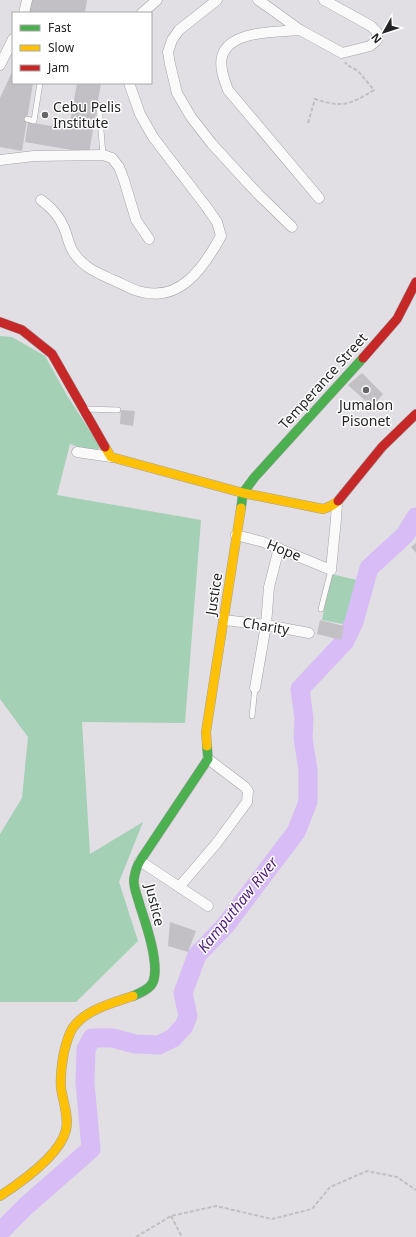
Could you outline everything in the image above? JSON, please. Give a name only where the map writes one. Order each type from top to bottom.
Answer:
[{"type":"street","points":[[24,12],[27,0]]},
{"type":"street","points":[[143,12],[156,0]]},
{"type":"street","points":[[217,0],[179,30],[172,40],[168,52],[177,93],[191,117],[212,144],[258,194],[292,227]]},
{"type":"street","points":[[258,0],[300,30],[342,53],[370,46],[376,40],[377,32],[371,26],[324,0]]},
{"type":"street","points":[[300,30],[258,34],[240,38],[228,45],[221,57],[222,75],[228,90],[319,198]]},
{"type":"street","points":[[0,65],[3,54],[12,40]]},
{"type":"street","points":[[41,200],[53,210],[64,227],[73,252],[88,268],[138,291],[152,293],[171,292],[191,279],[209,257],[221,236],[217,222],[153,137],[140,114],[129,84]]},
{"type":"street","points":[[0,160],[34,156],[103,155],[112,158],[119,167],[136,220],[149,239]]},
{"type":"street","name":"Temperance Street","points":[[243,493],[254,478],[398,319],[416,282]]},
{"type":"street","points":[[0,322],[22,330],[52,354],[111,457]]},
{"type":"street","points":[[77,452],[111,457],[243,493],[323,509],[337,502],[382,447],[416,414]]},
{"type":"street","name":"Justice","points":[[0,1196],[17,1186],[44,1162],[62,1140],[66,1131],[61,1085],[64,1052],[73,1028],[89,1014],[103,1006],[147,990],[152,984],[154,960],[137,897],[134,879],[140,861],[208,759],[206,732],[243,493]]},
{"type":"street","points":[[330,570],[337,502]]},
{"type":"street","name":"Hope","points":[[236,535],[263,542],[330,570]]},
{"type":"street","points":[[256,688],[266,625],[269,587],[279,548]]},
{"type":"street","name":"Charity","points":[[224,620],[266,625],[309,634]]},
{"type":"street","points":[[179,887],[216,844],[247,802],[248,791],[245,787],[208,759]]},
{"type":"street","points":[[140,861],[208,906]]},
{"type":"lane","points":[[27,120],[34,121],[40,84]]},
{"type":"lane","points":[[99,105],[103,155]]},
{"type":"lane","points":[[82,408],[118,410]]},
{"type":"lane","points":[[321,609],[330,570]]},
{"type":"lane","points":[[252,716],[256,688]]},
{"type":"path","points":[[308,123],[315,99],[330,104],[345,104],[359,99],[374,90],[358,71],[347,65],[342,53]]},
{"type":"path","points":[[136,1237],[171,1216],[216,1206],[272,1219],[312,1209],[330,1187],[367,1171],[397,1178],[416,1190]]},
{"type":"path","points":[[171,1216],[182,1237]]},
{"type":"green space","points":[[0,336],[12,337],[45,356],[68,397],[101,448],[91,451],[70,444],[57,495],[201,520],[185,723],[82,722],[90,854],[143,822],[119,882],[138,941],[76,1002],[0,1002],[0,834],[22,798],[28,737],[0,699]]},
{"type":"green space","points":[[331,574],[357,580],[348,625],[322,620]]},
{"type":"building","points":[[31,0],[87,0],[85,12],[29,12]]},
{"type":"building","points":[[12,72],[12,84],[33,84],[22,151],[0,147],[0,98]]},
{"type":"building","points":[[77,84],[101,84],[89,153],[25,142],[28,122],[69,129]]},
{"type":"building","name":"Jumalon Pisonet","points":[[362,373],[383,394],[372,407],[348,385]]},
{"type":"building","points":[[121,410],[135,411],[133,426],[120,424]]},
{"type":"building","points":[[416,543],[416,553],[411,547]]},
{"type":"building","points":[[320,620],[344,626],[341,640],[317,634]]},
{"type":"building","points":[[170,922],[196,931],[188,952],[168,946]]},
{"type":"waterway","name":"Kamputhaw River","points":[[0,1232],[26,1206],[91,1149],[85,1083],[86,1049],[92,1038],[113,1038],[135,1044],[159,1045],[173,1038],[184,1026],[188,1016],[183,993],[197,955],[225,926],[296,832],[308,802],[308,770],[303,738],[304,719],[300,689],[345,641],[354,622],[369,568],[405,535],[416,517]]},
{"type":"traffic: fast","points":[[241,508],[243,493],[254,478],[363,358]]},
{"type":"traffic: fast","points":[[133,996],[150,987],[155,974],[154,955],[149,933],[134,886],[137,867],[208,759],[207,746]]},
{"type":"traffic: slow","points":[[105,447],[111,457],[243,493],[323,509],[338,501]]},
{"type":"traffic: slow","points":[[207,746],[206,732],[241,508]]},
{"type":"traffic: slow","points":[[0,1196],[38,1168],[56,1149],[66,1130],[67,1120],[61,1088],[61,1070],[68,1037],[72,1029],[77,1022],[91,1012],[133,996]]},
{"type":"traffic: jam","points":[[363,358],[397,319],[416,282]]},
{"type":"traffic: jam","points":[[0,322],[22,330],[52,354],[105,447]]},
{"type":"traffic: jam","points":[[338,501],[382,447],[416,414]]},
{"type":"place","name":"Cebu Pelis Institute","points":[[45,115]]},
{"type":"place","name":"Jumalon Pisonet","points":[[366,390]]}]
